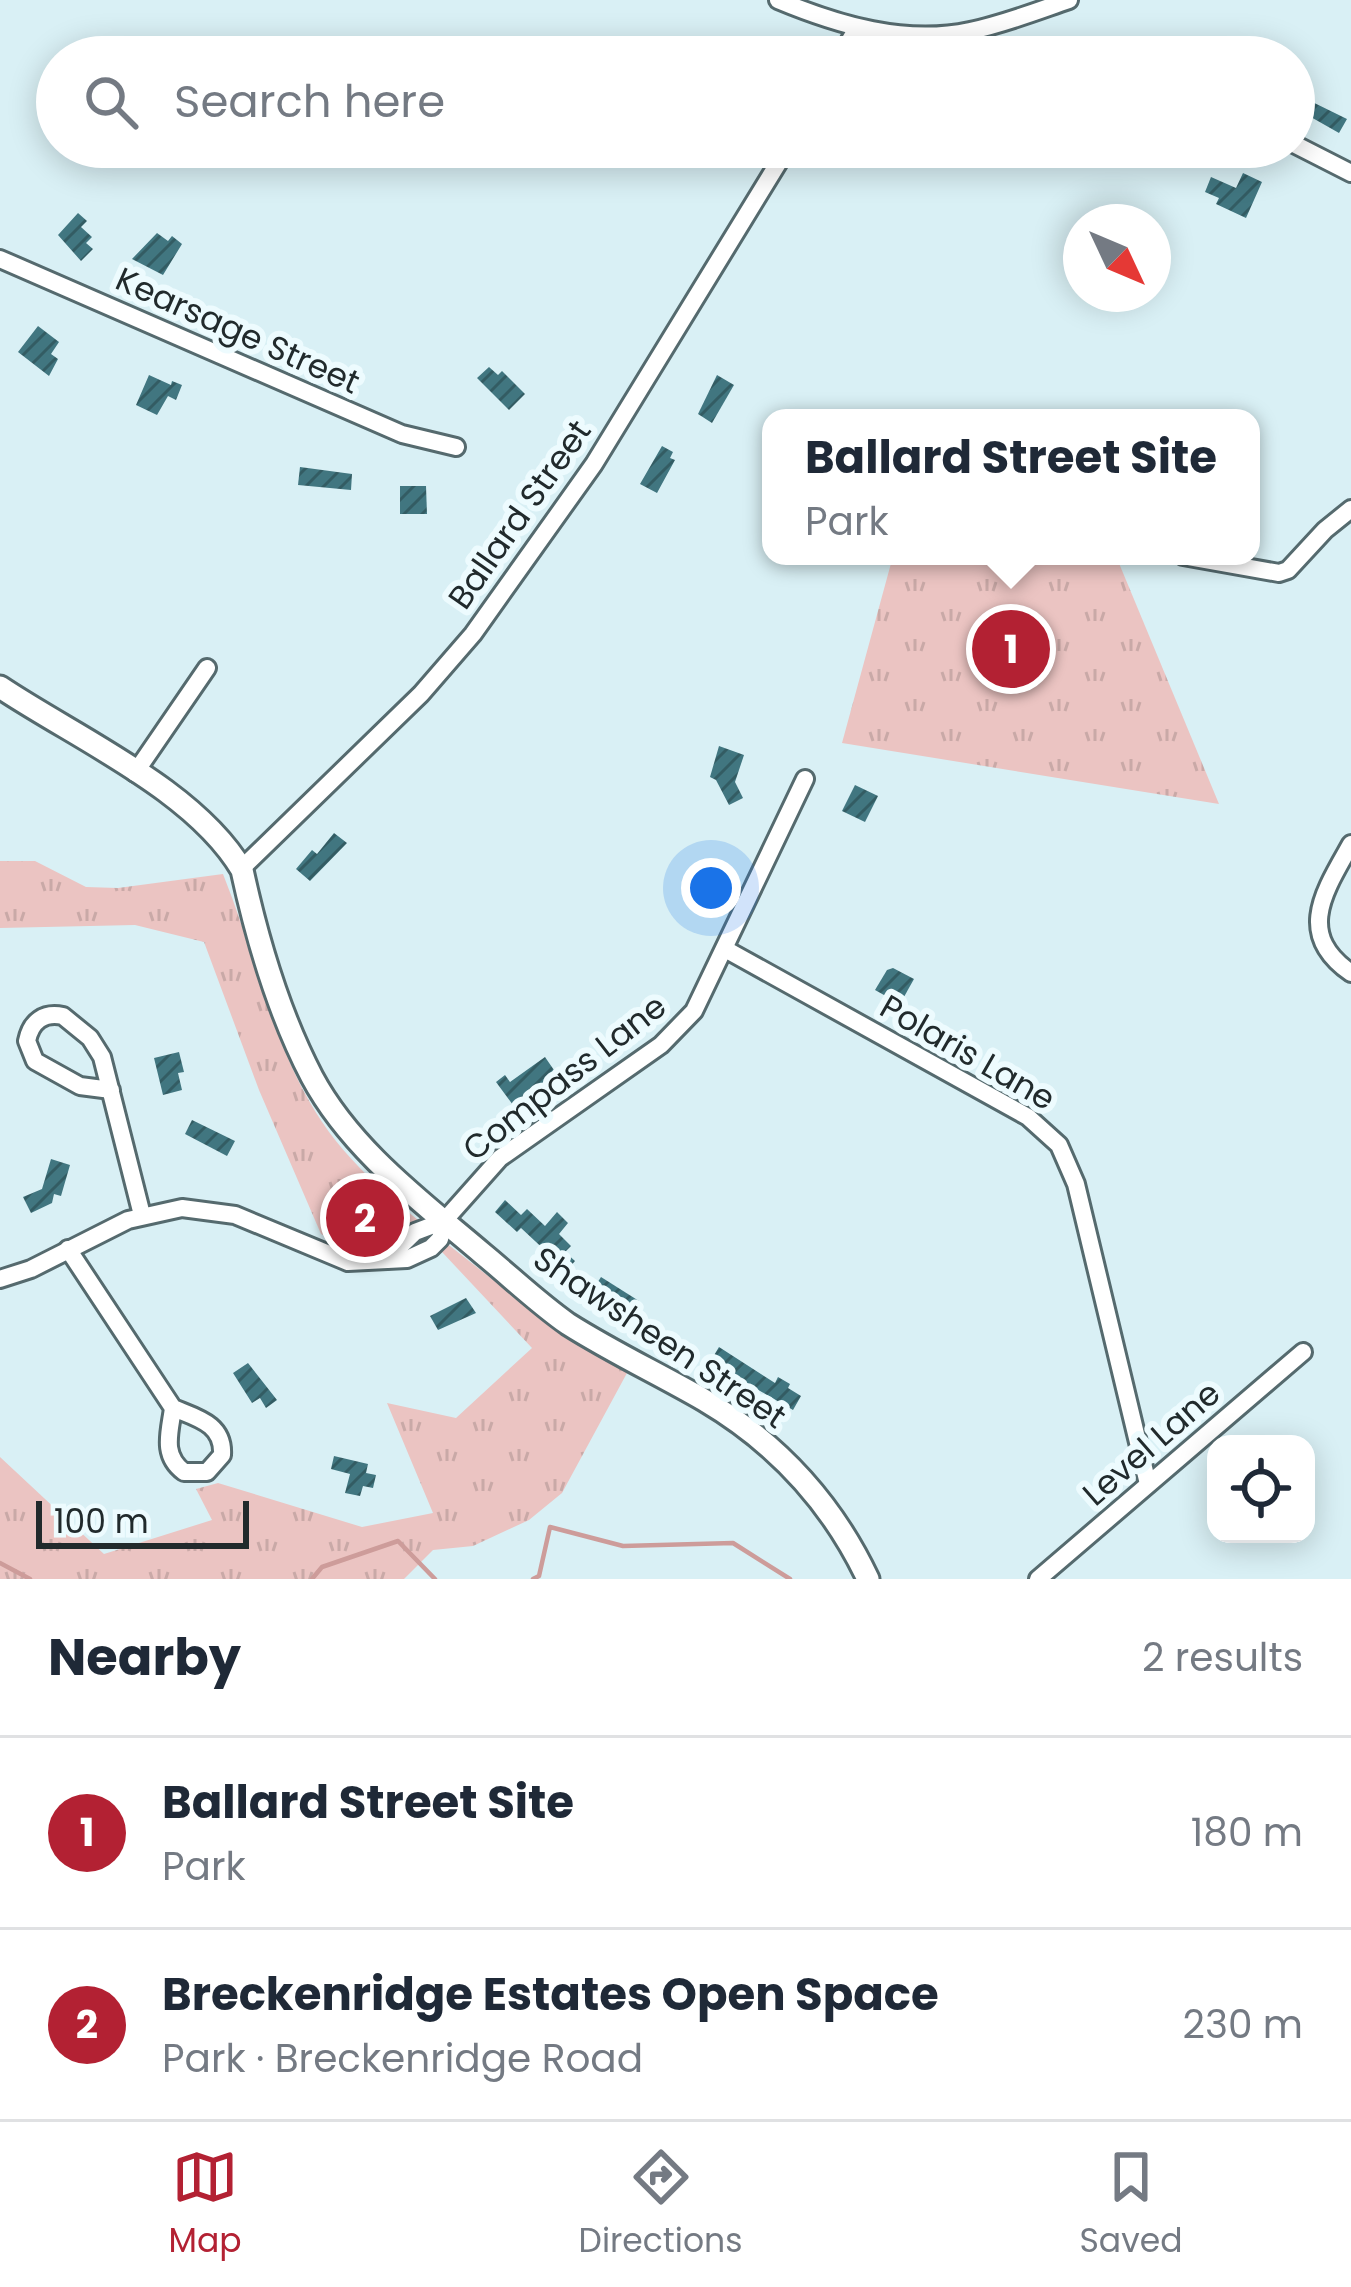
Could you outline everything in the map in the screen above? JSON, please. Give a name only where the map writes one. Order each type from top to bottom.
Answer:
[{"type":"main road","name":"Shawsheen Street","points":[[0,688],[135,773],[215,835],[241,869],[272,978],[313,1078],[358,1141],[444,1221],[565,1322],[714,1406],[755,1435],[830,1510],[868,1579]]},
{"type":"street","points":[[778,0],[857,28],[931,36],[973,31],[1069,0]]},
{"type":"street","points":[[852,36],[857,28]]},
{"type":"street","points":[[1315,155],[1351,173]]},
{"type":"street","name":"Ballard Street","points":[[241,869],[421,694],[472,634],[594,464],[775,168]]},
{"type":"street","name":"Kearsage Street","points":[[0,259],[402,434],[456,447]]},
{"type":"street","points":[[1234,565],[1280,573],[1288,570],[1351,509]]},
{"type":"street","points":[[135,773],[207,668]]},
{"type":"street","name":"Compass Lane","points":[[142,1215],[182,1208],[236,1215],[349,1262],[407,1259],[431,1248],[440,1239],[444,1221],[509,1150],[679,1030],[694,1011],[805,779]]},
{"type":"street","points":[[1351,844],[1318,914],[1326,950],[1351,973]]},
{"type":"street","name":"Polaris Lane","points":[[725,949],[1016,1110],[1059,1145],[1076,1184],[1148,1484]]},
{"type":"street","points":[[0,1279],[31,1269],[142,1215],[111,1090],[97,1047],[73,1021],[52,1014],[33,1025],[27,1040],[34,1061],[80,1086],[111,1090]]},
{"type":"street","points":[[68,1249],[173,1408]]},
{"type":"street","name":"Level Lane","points":[[1038,1579],[1303,1352]]},
{"type":"green space","points":[[891,565],[1120,565],[1219,804],[842,743]]},
{"type":"green space","points":[[0,861],[35,861],[86,887],[118,888],[223,874],[286,1054],[315,1111],[343,1150],[394,1200],[472,1263],[627,1373],[562,1493],[529,1520],[473,1546],[433,1550],[404,1579],[0,1579],[0,1457],[104,1554],[212,1520],[196,1489],[218,1483],[362,1527],[433,1513],[387,1403],[456,1418],[532,1348],[442,1252],[401,1229],[383,1240],[362,1244],[321,1234],[259,1090],[204,942],[135,925],[0,928]]},
{"type":"building","points":[[1315,103],[1347,119],[1339,133],[1315,119]]},
{"type":"building","points":[[1243,173],[1262,182],[1246,218],[1216,204],[1219,198],[1205,192],[1211,177],[1236,188]]},
{"type":"building","points":[[78,213],[87,221],[81,227],[92,237],[86,243],[93,249],[81,261],[58,235]]},
{"type":"building","points":[[157,233],[182,244],[163,275],[132,259]]},
{"type":"building","points":[[38,326],[59,342],[51,354],[58,359],[49,376],[18,352]]},
{"type":"building","points":[[489,367],[498,375],[502,371],[525,394],[509,410],[477,378]]},
{"type":"building","points":[[149,375],[182,385],[176,400],[168,396],[157,415],[136,405]]},
{"type":"building","points":[[717,375],[734,385],[712,423],[698,414]]},
{"type":"building","points":[[662,446],[673,452],[670,458],[675,460],[657,493],[640,484]]},
{"type":"building","points":[[300,467],[352,474],[351,490],[298,485]]},
{"type":"building","points":[[400,486],[426,486],[427,514],[400,514]]},
{"type":"building","points":[[719,746],[744,755],[735,782],[743,798],[729,805],[710,777]]},
{"type":"building","points":[[855,785],[878,796],[865,822],[842,811]]},
{"type":"building","points":[[334,833],[347,843],[310,881],[296,869]]},
{"type":"building","points":[[893,968],[914,979],[900,1004],[875,990]]},
{"type":"building","points":[[179,1052],[182,1090],[163,1095],[154,1058]]},
{"type":"building","points":[[545,1057],[556,1073],[513,1105],[496,1082],[505,1075],[510,1082]]},
{"type":"building","points":[[192,1120],[235,1141],[227,1156],[185,1134]]},
{"type":"building","points":[[51,1159],[70,1165],[61,1196],[54,1194],[52,1203],[31,1213],[23,1197],[42,1189]]},
{"type":"building","points":[[505,1200],[521,1215],[527,1209],[545,1226],[557,1212],[568,1223],[559,1234],[571,1246],[565,1252],[575,1261],[564,1274],[521,1228],[517,1232],[495,1212]]},
{"type":"building","points":[[601,1277],[639,1301],[631,1314],[591,1293]]},
{"type":"building","points":[[466,1298],[476,1313],[438,1330],[430,1316]]},
{"type":"building","points":[[719,1347],[775,1383],[778,1377],[790,1384],[788,1388],[801,1396],[793,1410],[710,1362]]},
{"type":"building","points":[[248,1363],[277,1400],[266,1408],[260,1398],[252,1403],[233,1373]]},
{"type":"building","points":[[334,1456],[368,1464],[366,1473],[376,1475],[373,1488],[363,1486],[360,1496],[345,1493],[350,1474],[331,1469]]},
{"type":"waterway","points":[[533,1579],[539,1576],[550,1527],[623,1546],[733,1543],[790,1579]]},
{"type":"waterway","points":[[312,1579],[322,1567],[398,1541],[435,1579]]},
{"type":"waterway","points":[[0,1563],[30,1579]]},
{"type":"place","name":"Ballard Street Site","points":[[1011,649]]},
{"type":"place","name":"Breckenridge Estates Open Space","points":[[365,1218]]}]
